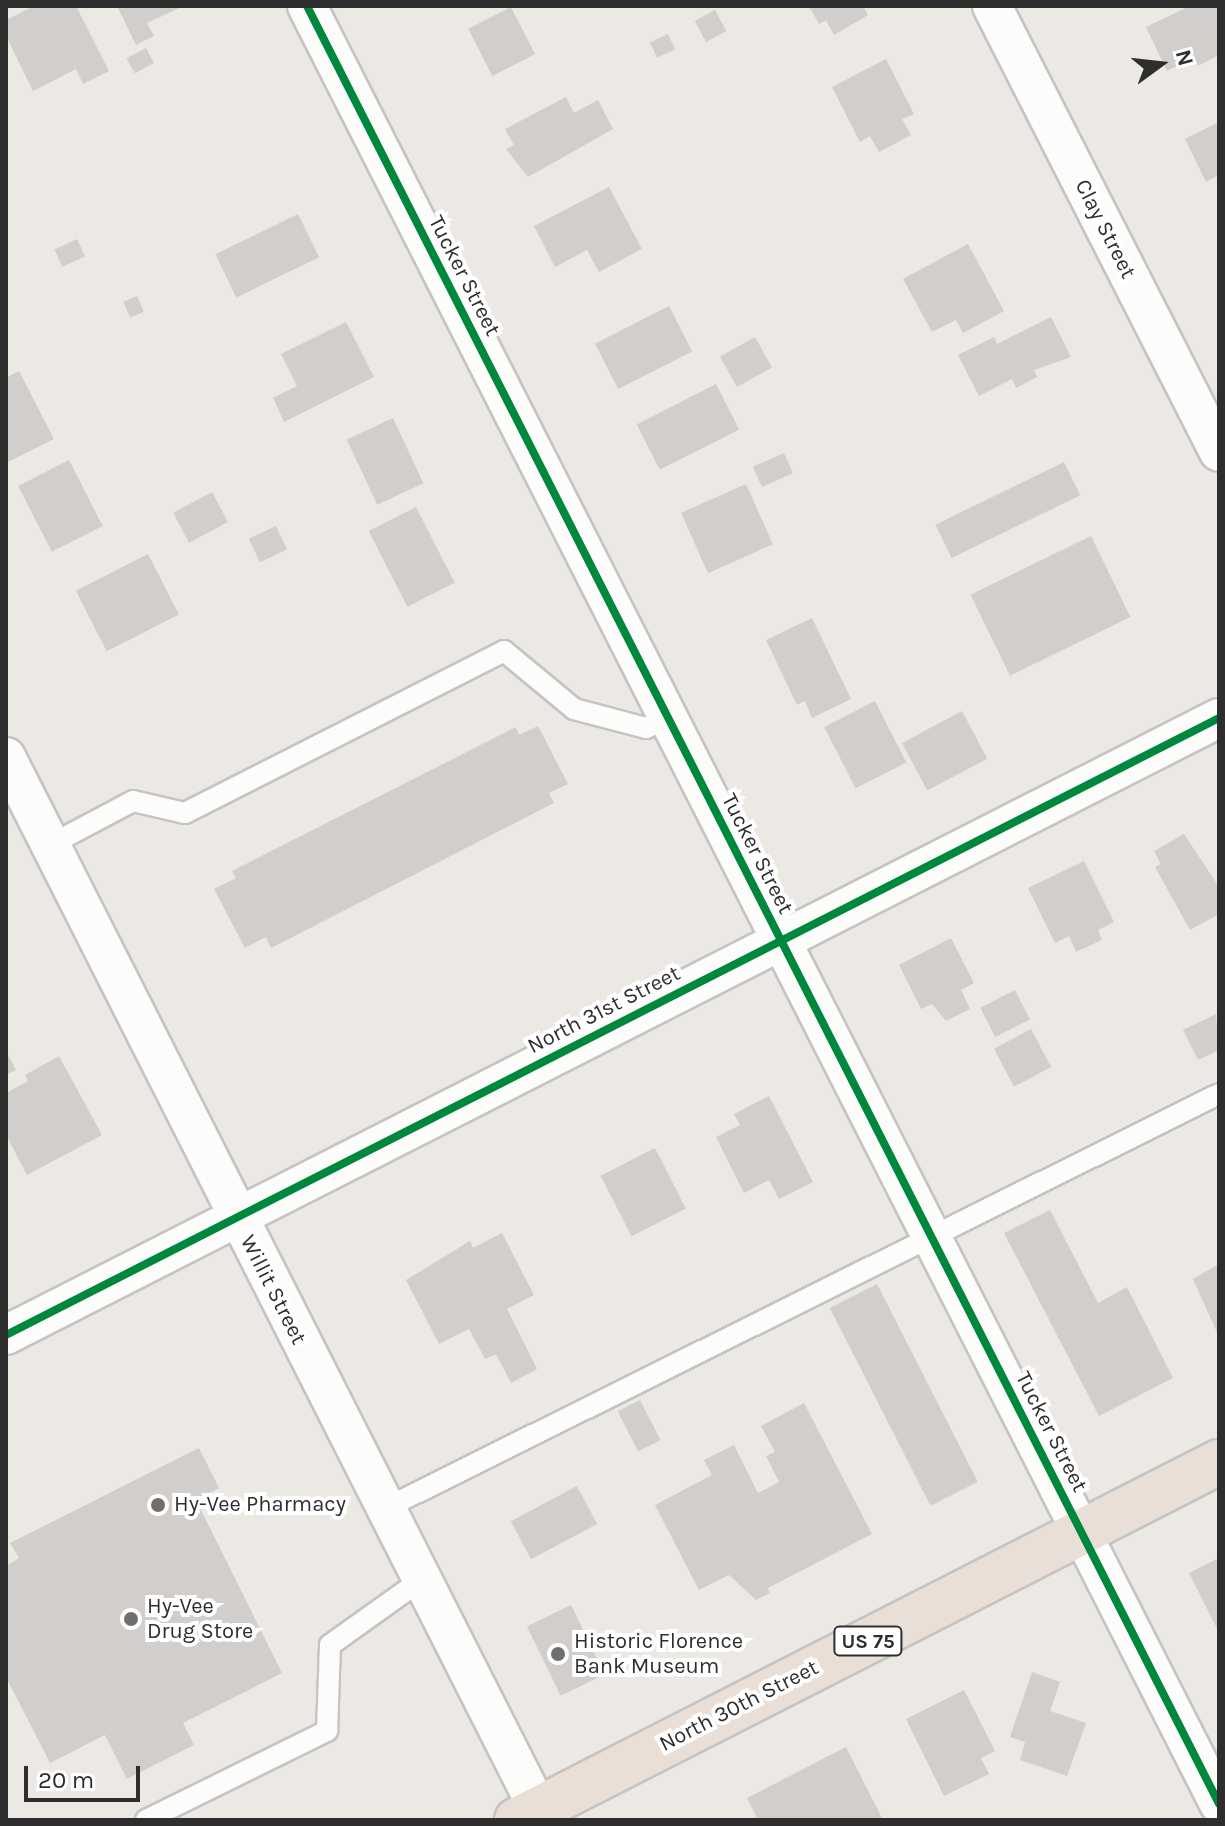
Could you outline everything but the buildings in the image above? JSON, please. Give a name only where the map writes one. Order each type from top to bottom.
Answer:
[{"type":"highway","name":"North 30th Street","points":[[533,1816],[1219,1462]]},
{"type":"street","name":"Tucker Street","points":[[307,6],[1219,1804]]},
{"type":"street","name":"Clay Street","points":[[992,6],[1219,452]]},
{"type":"street","name":"North 31st Street","points":[[6,1335],[1219,718]]},
{"type":"street","name":"Willit Street","points":[[6,757],[421,1580],[533,1816]]},
{"type":"lane","points":[[50,845],[133,801],[185,813],[504,651],[574,709],[646,728],[668,718]]},
{"type":"lane","points":[[384,1509],[1219,1094]]},
{"type":"lane","points":[[146,1820],[327,1731],[330,1645],[421,1580]]},
{"type":"cycle path","points":[[307,6],[1219,1804]]},
{"type":"cycle path","points":[[6,1335],[1219,718]]},
{"type":"place","name":"Hy-Vee Pharmacy","points":[[158,1505]]},
{"type":"place","name":"Hy-Vee Drug Store","points":[[131,1619]]},
{"type":"place","name":"Historic Florence Bank Museum","points":[[558,1654]]}]
